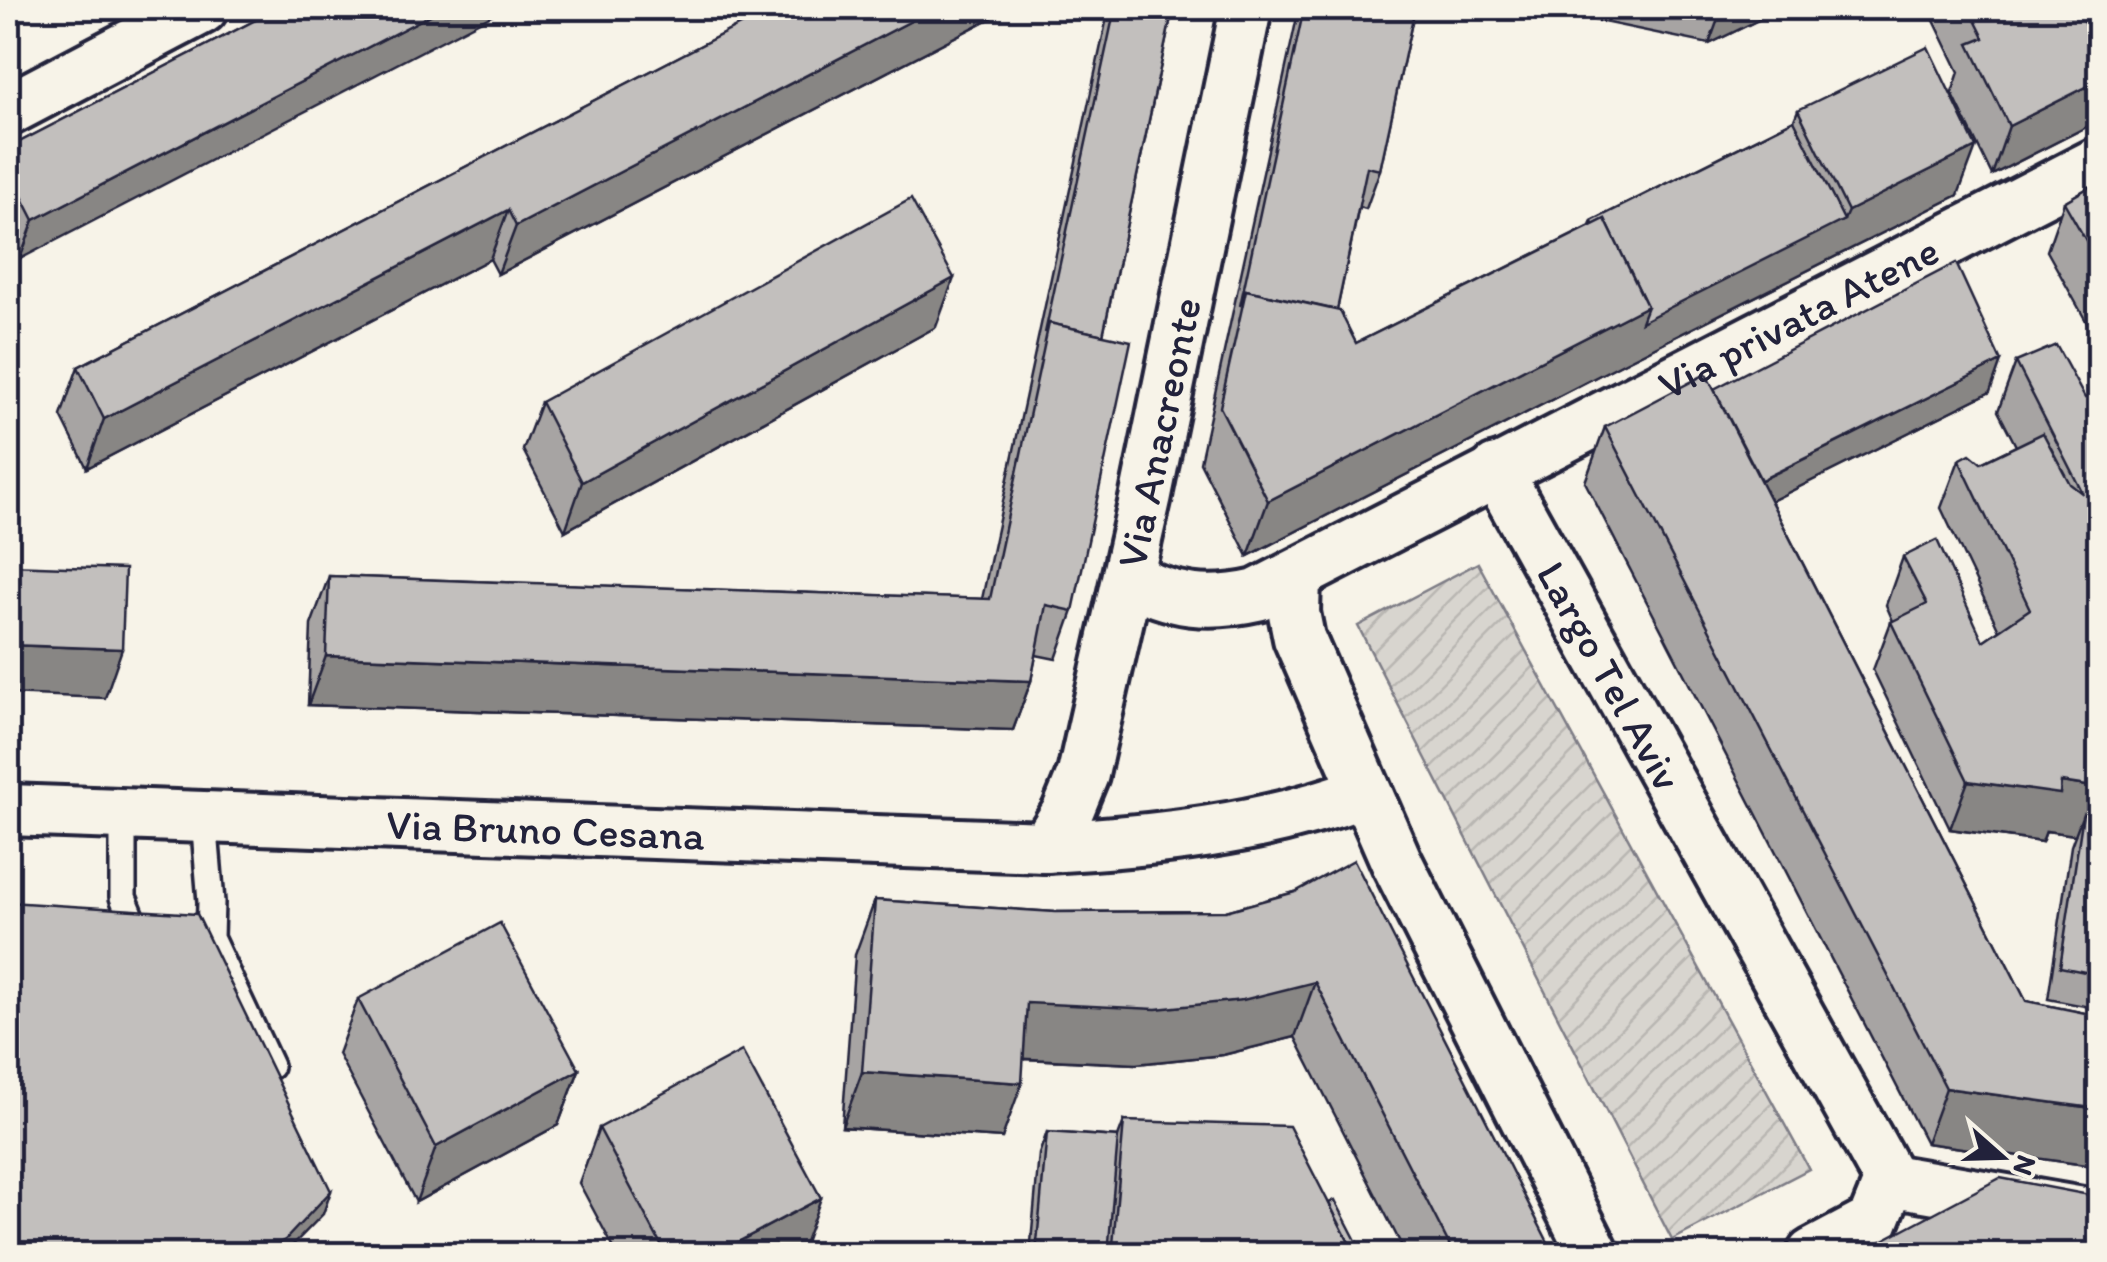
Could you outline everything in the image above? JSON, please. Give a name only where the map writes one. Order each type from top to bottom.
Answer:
[{"type":"street","points":[[8,110],[202,8]]},
{"type":"street","name":"Via Anacreonte","points":[[1046,847],[1084,774],[1246,8]]},
{"type":"street","name":"Via privata Atene","points":[[1496,470],[2100,162]]},
{"type":"street","points":[[1128,578],[1178,599],[1210,603],[1257,596],[1496,470]]},
{"type":"street","name":"Largo Tel Aviv","points":[[1496,470],[1890,1180]]},
{"type":"street","points":[[1295,578],[1294,613],[1300,638],[1363,792],[1594,1254]]},
{"type":"street","points":[[1046,847],[1153,838],[1254,822],[1307,811],[1363,792]]},
{"type":"street","name":"Via Bruno Cesana","points":[[19,817],[123,816],[1046,847]]},
{"type":"street","points":[[1813,1254],[1873,1222],[1890,1180],[2100,1216]]},
{"type":"lane","points":[[123,816],[122,897],[150,958]]},
{"type":"lane","points":[[204,819],[210,938],[279,1086]]},
{"type":"shaded area","points":[[1478,563],[1809,1169],[1672,1240],[1358,626]]},
{"type":"building","points":[[279,8],[444,8],[34,220],[8,169],[8,148]]},
{"type":"building","points":[[773,8],[936,8],[516,226],[508,210],[104,419],[78,367]]},
{"type":"building","points":[[1115,8],[1173,8],[1103,335],[1049,323],[1045,333]]},
{"type":"building","points":[[1304,8],[1415,8],[1380,170],[1367,167],[1337,310],[1246,290],[1240,306]]},
{"type":"building","points":[[1969,8],[2077,8],[2100,49],[2100,80],[2009,126],[1969,44],[1984,38]]},
{"type":"building","points":[[1928,47],[1976,147],[1848,211],[1798,110]]},
{"type":"building","points":[[1794,120],[1844,220],[1641,322],[1647,306],[1605,219],[1593,225],[1592,221]]},
{"type":"building","points":[[2100,181],[2100,265],[2064,202]]},
{"type":"building","points":[[911,199],[954,278],[582,482],[541,402]]},
{"type":"building","points":[[1605,219],[1647,306],[1268,501],[1220,407],[1246,290],[1340,311],[1356,343]]},
{"type":"building","points":[[1956,263],[2001,361],[1761,480],[1714,389]]},
{"type":"building","points":[[1049,323],[1131,341],[1073,611],[1046,605],[1031,681],[326,656],[329,576],[990,599]]},
{"type":"building","points":[[2056,345],[2085,398],[2094,395],[2096,374],[2100,374],[2100,788],[2061,782],[2060,794],[1968,781],[1891,622],[1927,604],[1903,557],[1937,540],[1983,641],[2030,609],[1959,460],[1970,454],[1981,463],[2043,433],[2070,484],[2083,494],[2016,362]]},
{"type":"building","points":[[1706,374],[2026,1001],[2100,1016],[2100,1109],[1946,1088],[1605,427]]},
{"type":"building","points":[[8,565],[125,569],[122,649],[8,645]]},
{"type":"building","points":[[2083,814],[2100,817],[2100,975],[2060,967]]},
{"type":"building","points":[[1354,860],[1554,1254],[1454,1254],[1315,982],[1243,1000],[1156,1009],[1027,1003],[1022,1083],[862,1072],[875,900],[1055,912],[1226,911],[1295,892]]},
{"type":"building","points":[[8,902],[197,914],[331,1191],[285,1240],[257,1254],[8,1254]]},
{"type":"building","points":[[500,923],[579,1070],[436,1147],[358,999]]},
{"type":"building","points":[[742,1051],[821,1198],[715,1254],[666,1254],[599,1128]]},
{"type":"building","points":[[1124,1121],[1289,1126],[1355,1254],[1119,1254],[1113,1245]]},
{"type":"building","points":[[1047,1132],[1118,1137],[1108,1254],[1036,1254]]},
{"type":"building","points":[[2000,1178],[2100,1197],[2100,1254],[1857,1254]]},
{"type":"building","points":[[1335,1200],[1363,1254],[1355,1254],[1329,1203]]}]
